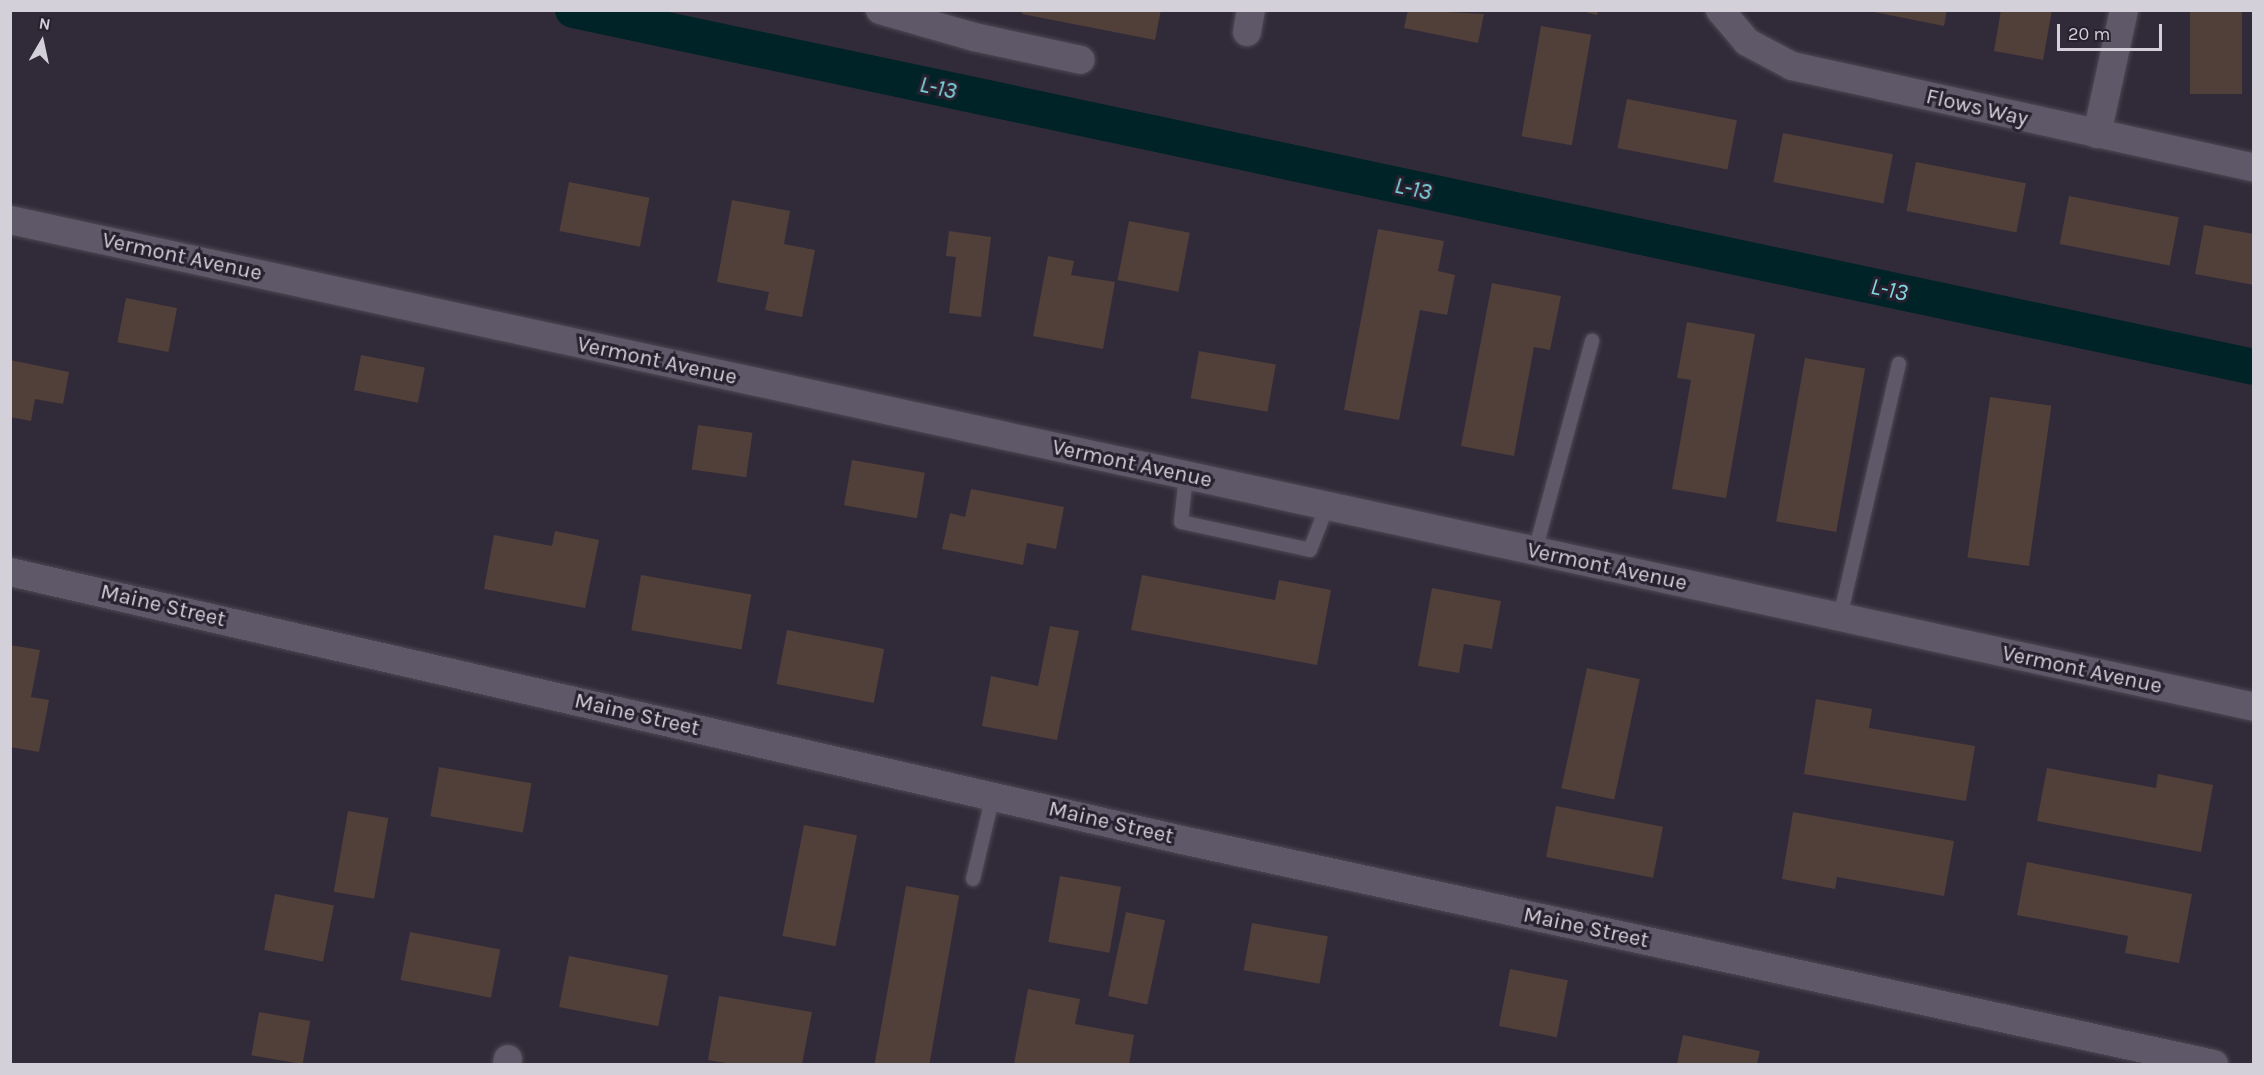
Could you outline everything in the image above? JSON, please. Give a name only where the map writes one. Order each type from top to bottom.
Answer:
[{"type":"street","points":[[880,10],[974,37],[1081,60]]},
{"type":"street","name":"Flows Way","points":[[1720,10],[1747,42],[1792,66],[2253,168]]},
{"type":"street","points":[[2097,134],[2124,10]]},
{"type":"street","name":"Vermont Avenue","points":[[10,220],[2253,707]]},
{"type":"street","name":"Maine Street","points":[[10,572],[993,796],[2214,1065]]},
{"type":"lane","points":[[1535,551],[1592,341]]},
{"type":"lane","points":[[1840,617],[1899,364]]},
{"type":"lane","points":[[1186,476],[1181,522],[1310,550],[1327,506]]},
{"type":"lane","points":[[973,879],[993,796]]},
{"type":"building","points":[[1022,10],[1161,10],[1155,40],[1022,14]]},
{"type":"building","points":[[1408,10],[1484,14],[1478,43],[1404,28]]},
{"type":"building","points":[[1578,10],[1598,10],[1597,15]]},
{"type":"building","points":[[1864,10],[1947,10],[1944,26]]},
{"type":"building","points":[[2001,10],[2052,10],[2043,60],[1994,51]]},
{"type":"building","points":[[2190,10],[2242,10],[2242,94],[2190,94]]},
{"type":"building","points":[[1541,26],[1591,35],[1572,145],[1522,136]]},
{"type":"building","points":[[1627,99],[1737,120],[1727,169],[1617,148]]},
{"type":"building","points":[[1783,133],[1893,154],[1883,203],[1773,182]]},
{"type":"building","points":[[1916,162],[2026,183],[2016,232],[1906,211]]},
{"type":"building","points":[[569,182],[649,198],[640,247],[559,231]]},
{"type":"building","points":[[2069,196],[2179,217],[2170,265],[2060,244]]},
{"type":"building","points":[[732,200],[790,211],[784,244],[815,250],[802,317],[765,310],[769,292],[717,282]]},
{"type":"building","points":[[1129,221],[1190,233],[1178,292],[1118,280]]},
{"type":"building","points":[[2204,225],[2254,234],[2254,285],[2195,274]]},
{"type":"building","points":[[1378,229],[1444,241],[1438,271],[1455,275],[1447,315],[1420,310],[1399,420],[1344,410]]},
{"type":"building","points":[[949,231],[991,237],[981,317],[949,313],[956,257],[946,256]]},
{"type":"building","points":[[1048,256],[1074,261],[1071,275],[1115,282],[1103,349],[1033,336]]},
{"type":"building","points":[[1492,283],[1561,296],[1550,350],[1534,347],[1514,456],[1461,446]]},
{"type":"building","points":[[126,298],[177,308],[168,352],[117,342]]},
{"type":"building","points":[[1687,322],[1755,334],[1726,498],[1672,489],[1691,380],[1677,378]]},
{"type":"building","points":[[1199,351],[1276,365],[1267,412],[1191,398]]},
{"type":"building","points":[[361,355],[425,367],[418,403],[354,390]]},
{"type":"building","points":[[1805,358],[1865,369],[1836,532],[1776,521]]},
{"type":"building","points":[[10,360],[69,372],[63,404],[35,399],[31,421],[10,417]]},
{"type":"building","points":[[1990,397],[2051,406],[2029,566],[1967,557]]},
{"type":"building","points":[[698,425],[752,433],[746,477],[692,470]]},
{"type":"building","points":[[852,460],[925,473],[917,518],[844,505]]},
{"type":"building","points":[[971,489],[1064,507],[1056,549],[1027,543],[1023,565],[942,549],[950,513],[965,517]]},
{"type":"building","points":[[555,531],[599,540],[585,608],[484,589],[494,535],[552,546]]},
{"type":"building","points":[[641,575],[751,594],[742,650],[631,630]]},
{"type":"building","points":[[1142,575],[1275,600],[1279,580],[1331,590],[1317,665],[1131,630]]},
{"type":"building","points":[[1432,588],[1501,601],[1492,649],[1464,644],[1459,673],[1418,666]]},
{"type":"building","points":[[1050,626],[1079,631],[1057,740],[982,726],[991,676],[1038,686]]},
{"type":"building","points":[[787,630],[884,649],[874,703],[777,684]]},
{"type":"building","points":[[10,645],[40,650],[31,697],[49,700],[39,752],[10,747]]},
{"type":"building","points":[[1587,668],[1640,679],[1614,800],[1561,788]]},
{"type":"building","points":[[1816,699],[1872,709],[1869,728],[1975,746],[1966,801],[1804,774]]},
{"type":"building","points":[[439,767],[532,783],[523,833],[430,816]]},
{"type":"building","points":[[2047,768],[2156,788],[2158,774],[2213,785],[2201,852],[2037,821]]},
{"type":"building","points":[[1556,806],[1663,827],[1653,878],[1546,857]]},
{"type":"building","points":[[348,811],[388,818],[374,899],[334,892]]},
{"type":"building","points":[[1793,812],[1954,841],[1944,896],[1837,877],[1835,889],[1782,879]]},
{"type":"building","points":[[804,825],[857,835],[835,946],[782,936]]},
{"type":"building","points":[[2027,862],[2192,894],[2179,963],[2125,953],[2128,936],[2017,915]]},
{"type":"building","points":[[1060,876],[1121,887],[1109,953],[1048,942]]},
{"type":"building","points":[[906,886],[959,895],[929,1064],[875,1064]]},
{"type":"building","points":[[275,894],[334,905],[323,961],[264,950]]},
{"type":"building","points":[[1126,912],[1165,920],[1147,1004],[1108,996]]},
{"type":"building","points":[[1252,923],[1328,936],[1319,984],[1244,970]]},
{"type":"building","points":[[410,932],[500,950],[491,998],[401,980]]},
{"type":"building","points":[[569,956],[668,975],[658,1026],[559,1007]]},
{"type":"building","points":[[1510,969],[1568,980],[1557,1037],[1499,1026]]},
{"type":"building","points":[[1028,989],[1080,999],[1075,1024],[1134,1035],[1129,1064],[1014,1064]]},
{"type":"building","points":[[719,996],[812,1012],[802,1064],[732,1064],[708,1060]]},
{"type":"building","points":[[259,1012],[310,1021],[303,1064],[251,1055]]},
{"type":"building","points":[[1683,1035],[1760,1051],[1757,1064],[1677,1064]]},
{"type":"waterway","name":"L-13","points":[[573,10],[2254,367]]}]
